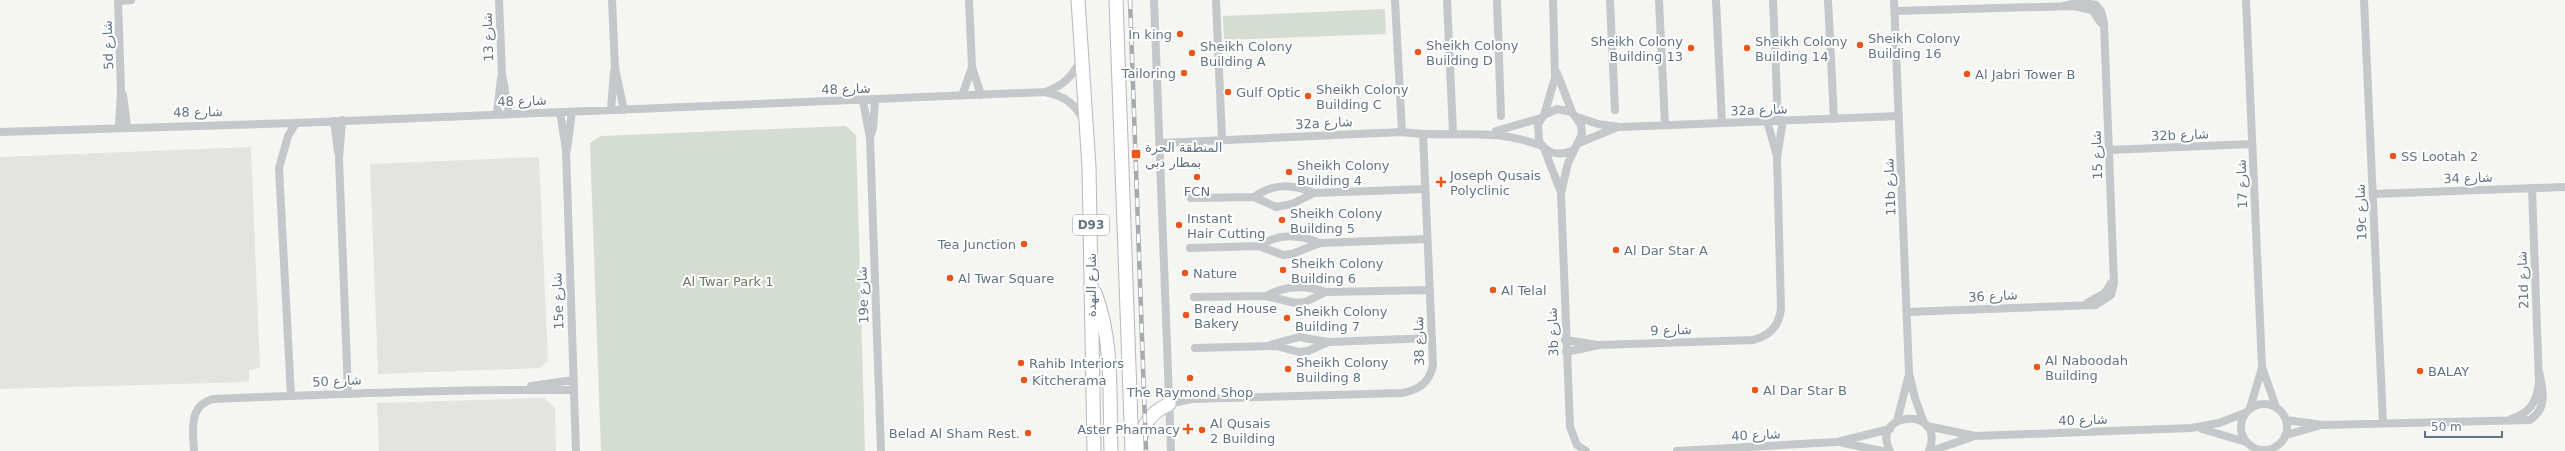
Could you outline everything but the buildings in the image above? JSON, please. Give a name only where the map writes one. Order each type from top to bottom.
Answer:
[{"type":"main road","name":"D93","points":[[1116,0],[1132,451]]},
{"type":"main road","name":"شارع النهدة","points":[[1075,2],[1082,56],[1086,126],[1092,286],[1091,339],[1094,451]]},
{"type":"main road","points":[[1092,286],[1102,314],[1106,339],[1111,451]]},
{"type":"main road","points":[[1138,451],[1146,420],[1157,409],[1169,404]]},
{"type":"street","points":[[118,1],[131,0]]},
{"type":"street","name":"شارع 13","points":[[499,0],[502,74],[509,114]]},
{"type":"street","points":[[611,110],[615,68],[612,0]]},
{"type":"street","points":[[969,0],[972,67],[981,95]]},
{"type":"street","points":[[1154,0],[1171,451]]},
{"type":"street","points":[[1216,0],[1222,139]]},
{"type":"street","points":[[1395,0],[1402,132]]},
{"type":"street","points":[[1448,0],[1453,133]]},
{"type":"street","points":[[1497,0],[1501,116]]},
{"type":"street","points":[[1554,0],[1556,68],[1552,92],[1542,117],[1537,135],[1543,147],[1557,154],[1572,151],[1579,143],[1581,125],[1575,115],[1556,68]]},
{"type":"street","points":[[1610,0],[1615,110]]},
{"type":"street","points":[[1659,0],[1665,125]]},
{"type":"street","points":[[1716,0],[1722,123]]},
{"type":"street","name":"شارع 9","points":[[1566,352],[1599,345],[1744,340],[1760,333],[1772,323],[1781,301],[1777,157],[1781,120],[1773,0]]},
{"type":"street","points":[[1828,0],[1834,119]]},
{"type":"street","name":"11b شارع","points":[[1894,0],[1909,373],[1915,398],[1932,439],[1930,451]]},
{"type":"street","name":"شارع 17","points":[[2246,0],[2262,367],[2276,407]]},
{"type":"street","name":"19c شارع","points":[[2364,0],[2383,423]]},
{"type":"street","name":"5d شارع","points":[[118,1],[121,90],[119,127]]},
{"type":"street","name":"شارع 15","points":[[1895,11],[2064,6],[2080,2],[2096,5],[2103,17],[2113,275],[2105,293],[2080,305]]},
{"type":"street","name":"شارع 48","points":[[0,132],[127,126],[296,123],[334,120],[624,110],[1044,92],[1064,83],[1072,75],[1082,56]]},
{"type":"street","points":[[962,96],[972,67]]},
{"type":"street","points":[[615,68],[624,110]]},
{"type":"street","name":"شارع 13","points":[[497,114],[502,74]]},
{"type":"street","name":"5d شارع","points":[[121,90],[127,126]]},
{"type":"street","name":"شارع 48","points":[[1044,92],[1070,101],[1076,107],[1086,126]]},
{"type":"street","name":"19e شارع","points":[[863,100],[870,138],[881,451]]},
{"type":"street","name":"19e شارع","points":[[870,138],[873,128],[876,100]]},
{"type":"street","points":[[1542,117],[1557,109],[1575,115]]},
{"type":"street","name":"15e شارع","points":[[560,112],[566,150],[576,451]]},
{"type":"street","name":"15e شارع","points":[[566,150],[572,112]]},
{"type":"street","name":"32a شارع","points":[[1575,115],[1598,124],[1620,127],[1899,116]]},
{"type":"street","name":"32a شارع","points":[[1489,133],[1542,117]]},
{"type":"street","points":[[334,120],[339,159],[348,392]]},
{"type":"street","points":[[339,159],[342,120]]},
{"type":"street","name":"شارع 9","points":[[1767,121],[1777,157]]},
{"type":"street","points":[[291,396],[280,168],[288,136],[296,123]]},
{"type":"street","name":"32a شارع","points":[[1579,143],[1620,127]]},
{"type":"street","name":"32a شارع","points":[[1160,143],[1402,132],[1423,134],[1489,133],[1516,137],[1543,147]]},
{"type":"street","name":"شارع 38","points":[[1169,404],[1191,399],[1408,392],[1423,384],[1430,376],[1433,365],[1423,134]]},
{"type":"street","name":"32b شارع","points":[[2108,150],[2252,144]]},
{"type":"street","name":"3b شارع","points":[[1543,147],[1561,193]]},
{"type":"street","name":"3b شارع","points":[[1572,151],[1561,193],[1565,340],[1570,427],[1577,444],[1586,451]]},
{"type":"street","points":[[1254,197],[1268,189],[1284,186],[1300,188],[1314,193]]},
{"type":"street","name":"شارع 34","points":[[2373,194],[2565,187]]},
{"type":"street","name":"21d شارع","points":[[2383,423],[2530,420],[2541,411],[2543,391],[2539,371],[2532,188]]},
{"type":"street","points":[[1191,198],[1254,197],[1271,205],[1281,206],[1314,193],[1425,189]]},
{"type":"street","points":[[1258,246],[1273,239],[1289,236],[1305,237],[1320,243]]},
{"type":"street","points":[[1190,248],[1258,246],[1283,255],[1292,254],[1320,243],[1428,239]]},
{"type":"street","points":[[1266,296],[1280,289],[1296,286],[1326,292],[1430,290]]},
{"type":"street","points":[[1194,297],[1266,296],[1295,303],[1305,302],[1326,292]]},
{"type":"street","name":"شارع 36","points":[[1907,312],[2080,305]]},
{"type":"street","points":[[1270,345],[1299,337],[1328,342],[1432,338]]},
{"type":"street","name":"شارع 9","points":[[1565,340],[1599,345]]},
{"type":"street","points":[[1195,348],[1270,345],[1299,352],[1308,351],[1328,342]]},
{"type":"street","name":"شارع 17","points":[[2247,410],[2262,367]]},
{"type":"street","name":"11b شارع","points":[[1897,421],[1909,373]]},
{"type":"street","name":"شارع 50","points":[[525,388],[573,380]]},
{"type":"street","name":"شارع 50","points":[[194,451],[194,415],[198,407],[205,401],[213,399],[348,392],[525,388],[574,390]]},
{"type":"street","points":[[2286,435],[2286,420],[2276,407],[2263,403],[2247,410],[2240,428],[2250,446],[2267,450],[2275,449],[2286,435],[2323,425]]},
{"type":"street","name":"شارع 40","points":[[1897,421],[1911,417],[1926,424],[1975,436],[2191,428],[2219,423],[2247,410]]},
{"type":"street","points":[[2286,420],[2323,425],[2383,423]]},
{"type":"street","points":[[1890,451],[1887,441],[1890,428],[1897,421]]},
{"type":"street","name":"شارع 40","points":[[1677,451],[1837,442],[1890,428]]},
{"type":"street","name":"شارع 40","points":[[2191,428],[2219,432],[2250,446]]},
{"type":"street","name":"شارع 40","points":[[1930,451],[1975,436]]},
{"type":"street","name":"شارع 40","points":[[1837,442],[1882,451]]},
{"type":"shaded area","points":[[251,147],[260,368],[249,370],[249,382],[0,389],[0,157]]},
{"type":"shaded area","points":[[539,157],[548,361],[539,368],[378,374],[370,164]]},
{"type":"shaded area","points":[[545,398],[555,408],[556,451],[379,451],[377,403]]},
{"type":"green space","points":[[1385,9],[1386,34],[1224,40],[1223,16]]},
{"type":"green space","name":"Al Twar Park 1","points":[[846,126],[856,135],[865,451],[601,451],[590,143],[600,136]]},
{"type":"railway","points":[[1130,0],[1146,451]]},
{"type":"place","name":"In king","points":[[1180,34]]},
{"type":"place","name":"Sheikh Colony Building 16","points":[[1860,45]]},
{"type":"place","name":"Sheikh Colony Building 13","points":[[1691,48]]},
{"type":"place","name":"Sheikh Colony Building 14","points":[[1747,48]]},
{"type":"place","name":"Sheikh Colony Building D","points":[[1418,52]]},
{"type":"place","name":"Sheikh Colony Building A","points":[[1192,53]]},
{"type":"place","name":"Tailoring","points":[[1184,73]]},
{"type":"place","name":"Al Jabri Tower B","points":[[1967,74]]},
{"type":"place","name":"Gulf Optic","points":[[1228,92]]},
{"type":"place","name":"Sheikh Colony Building C","points":[[1308,96]]},
{"type":"place","name":"المنطقة الحرة بمطار دبي","points":[[1136,154]]},
{"type":"place","name":"SS Lootah 2","points":[[2393,156]]},
{"type":"place","name":"Sheikh Colony Building 4","points":[[1289,172]]},
{"type":"place","name":"FCN","points":[[1197,177]]},
{"type":"place","name":"Joseph Qusais Polyclinic","points":[[1441,182]]},
{"type":"place","name":"Sheikh Colony Building 5","points":[[1282,220]]},
{"type":"place","name":"Instant Hair Cutting","points":[[1179,225]]},
{"type":"place","name":"Tea Junction","points":[[1024,244]]},
{"type":"place","name":"Al Dar Star A","points":[[1616,250]]},
{"type":"place","name":"Sheikh Colony Building 6","points":[[1283,270]]},
{"type":"place","name":"Nature","points":[[1185,273]]},
{"type":"place","name":"Al Twar Square","points":[[950,278]]},
{"type":"place","name":"Al Telal","points":[[1493,290]]},
{"type":"place","name":"Bread House Bakery","points":[[1186,315]]},
{"type":"place","name":"Sheikh Colony Building 7","points":[[1287,318]]},
{"type":"place","name":"Rahib Interiors","points":[[1021,363]]},
{"type":"place","name":"Al Naboodah Building","points":[[2037,367]]},
{"type":"place","name":"Sheikh Colony Building 8","points":[[1288,369]]},
{"type":"place","name":"BALAY","points":[[2420,371]]},
{"type":"place","name":"The Raymond Shop","points":[[1190,378]]},
{"type":"place","name":"Kitcherama","points":[[1024,380]]},
{"type":"place","name":"Al Dar Star B","points":[[1755,390]]},
{"type":"place","name":"Aster Pharmacy","points":[[1188,429]]},
{"type":"place","name":"Al Qusais 2 Building","points":[[1202,430]]},
{"type":"place","name":"Belad Al Sham Rest.","points":[[1028,433]]}]
